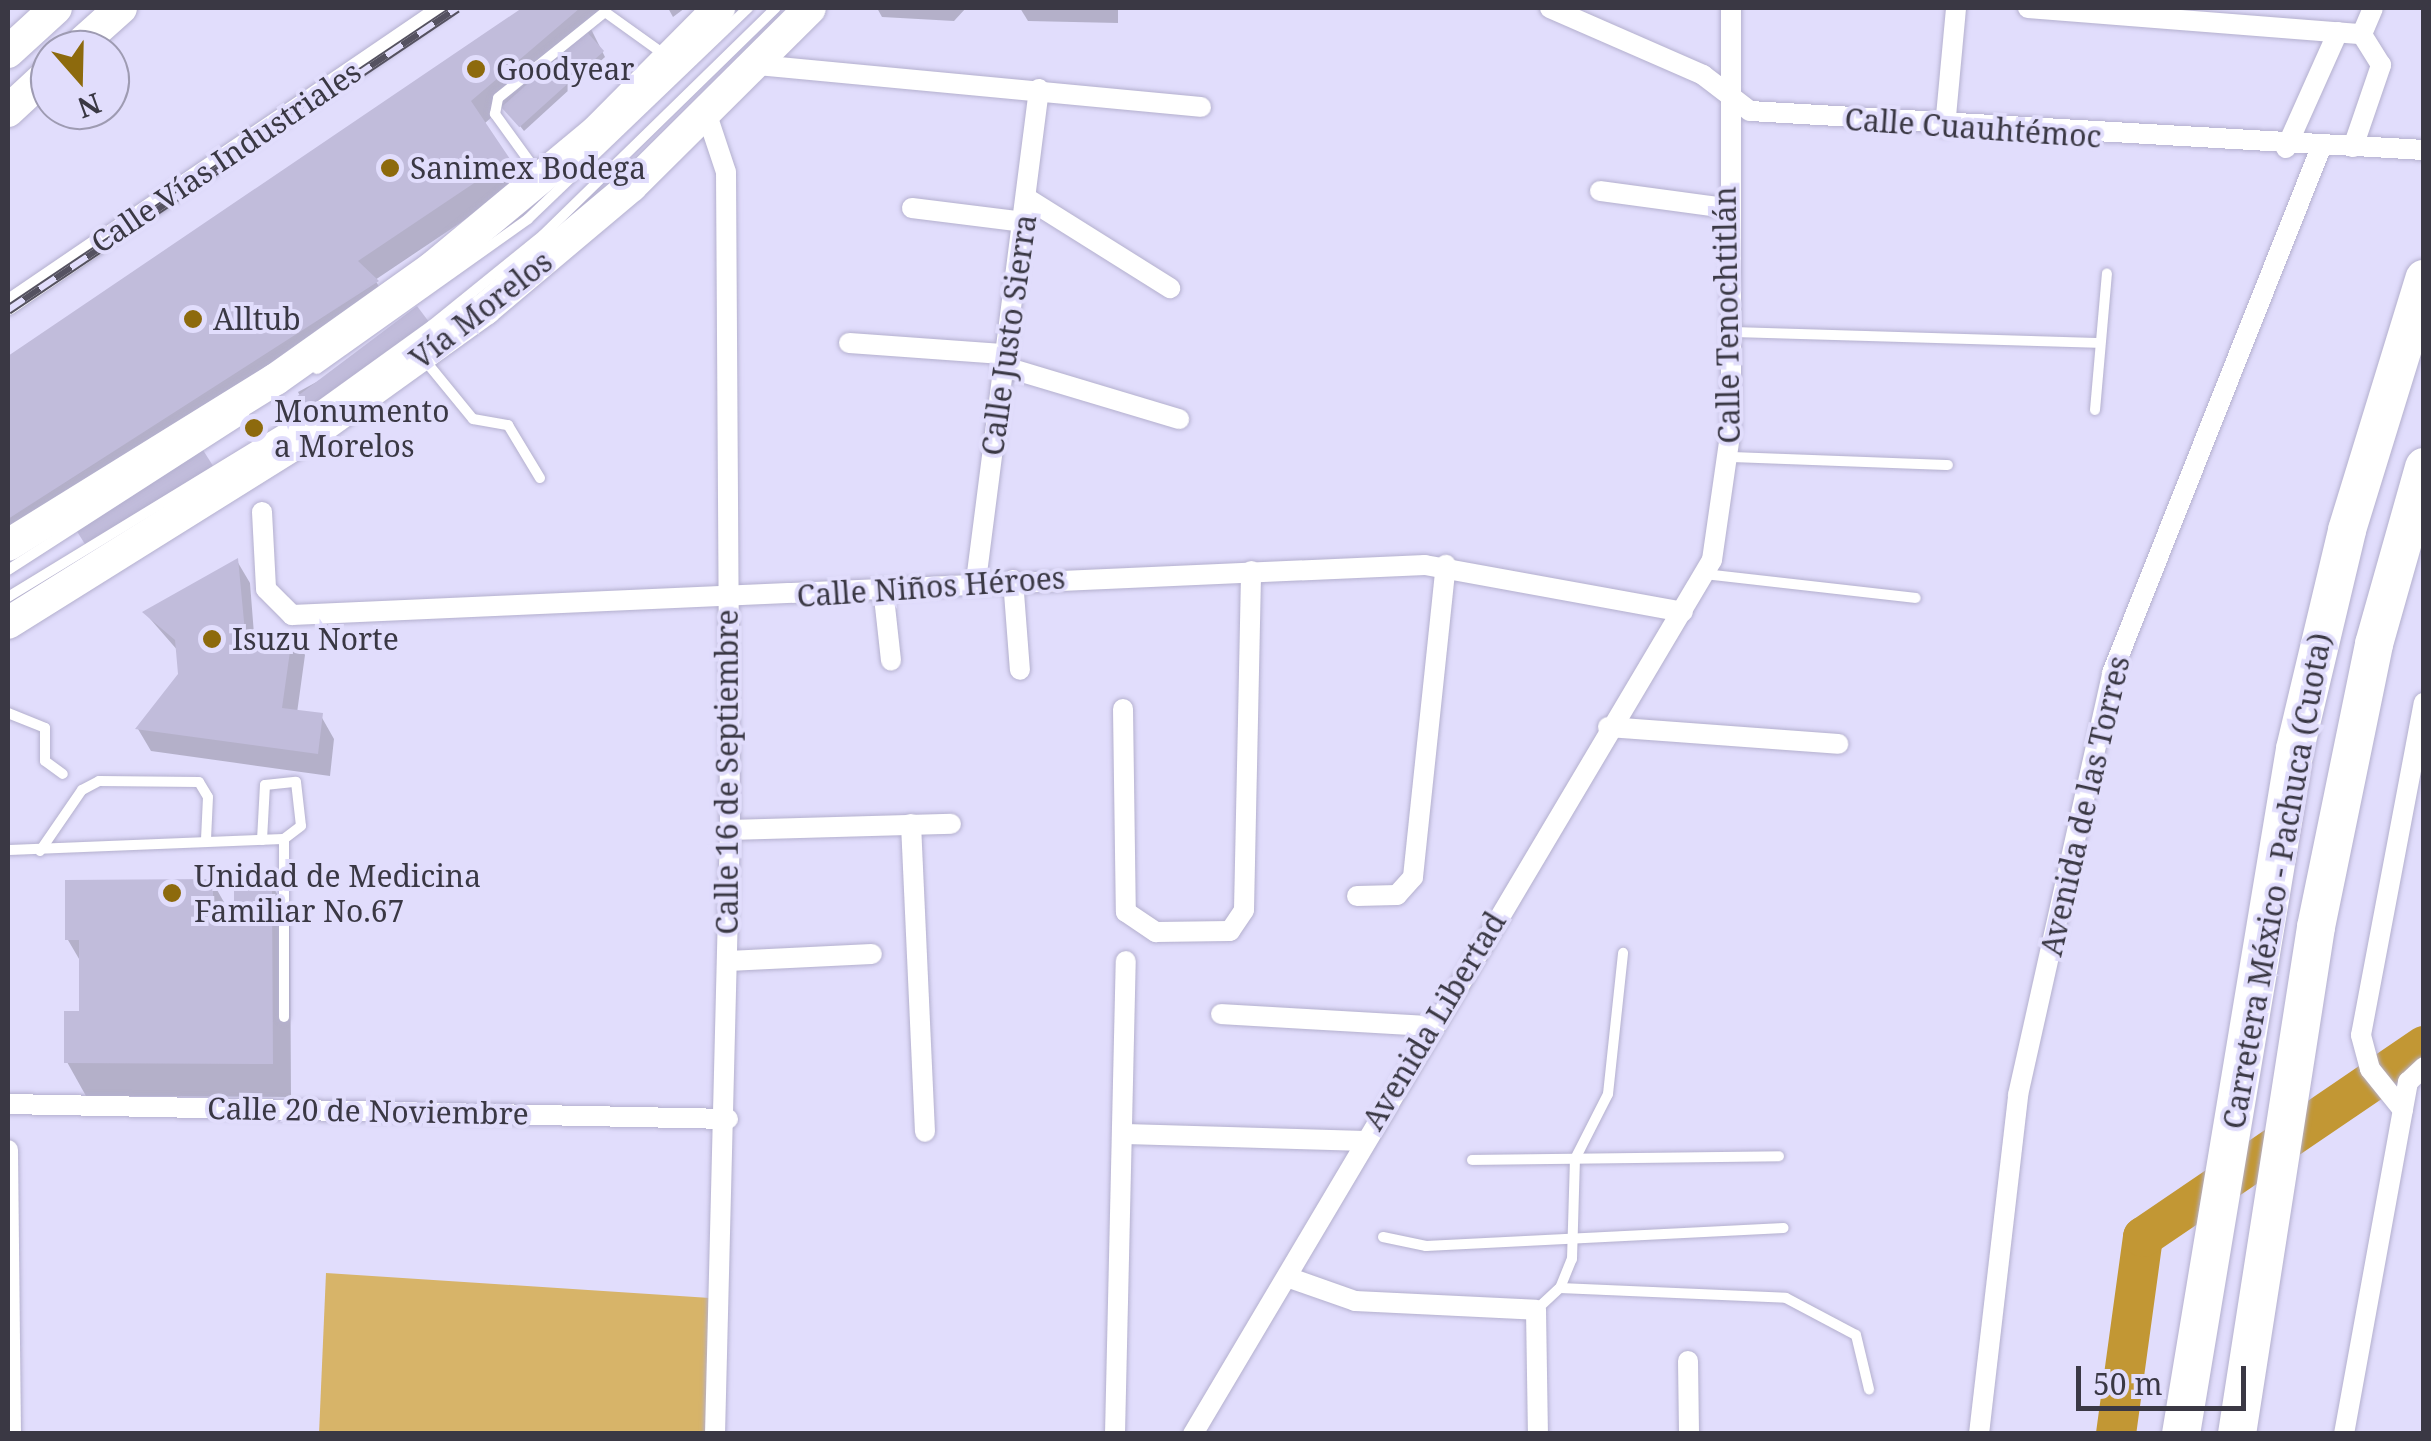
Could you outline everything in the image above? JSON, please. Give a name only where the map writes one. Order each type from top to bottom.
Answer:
[{"type":"highway","name":"Carretera México - Pachuca (Cuota)","points":[[2181,1434],[2295,749],[2347,530],[2424,280]]},
{"type":"highway","name":"Carretera México - Pachuca (Cuota)","points":[[2238,1434],[2349,760],[2424,466]]},
{"type":"main road","points":[[8,52],[56,8]]},
{"type":"main road","points":[[96,30],[121,8]]},
{"type":"main road","points":[[8,545],[290,370],[542,178],[719,8]]},
{"type":"main road","name":"Vía Morelos","points":[[8,623],[422,357],[707,114],[810,8]]},
{"type":"main road","points":[[8,111],[30,91]]},
{"type":"street","name":"Calle Vías Industriales","points":[[8,305],[444,8]]},
{"type":"street","name":"Calle Cuauhtémoc","points":[[1550,8],[1594,16],[1750,111],[2320,150],[2424,150]]},
{"type":"street","name":"Calle Tenochtitlán","points":[[1683,612],[1705,574],[1723,524],[1730,456],[1724,92],[1731,8]]},
{"type":"street","points":[[1945,127],[1956,8]]},
{"type":"street","points":[[2028,8],[2362,34]]},
{"type":"street","points":[[2362,34],[2373,8]]},
{"type":"street","points":[[2286,148],[2338,32]]},
{"type":"street","points":[[2353,147],[2382,64],[2362,34]]},
{"type":"street","points":[[756,65],[1202,107]]},
{"type":"street","name":"Calle Justo Sierra","points":[[976,582],[1040,89]]},
{"type":"street","name":"Calle 16 de Septiembre","points":[[707,114],[726,172],[730,830],[728,1119],[714,1434]]},
{"type":"street","name":"Avenida de las Torres","points":[[1979,1434],[2018,1096],[2112,673],[2320,150]]},
{"type":"street","points":[[1600,191],[1726,208]]},
{"type":"street","points":[[1028,198],[1170,288]]},
{"type":"street","points":[[912,208],[1024,222]]},
{"type":"street","points":[[849,344],[1003,360],[1180,419]]},
{"type":"street","name":"Calle Niños Héroes","points":[[262,512],[266,589],[292,615],[726,600],[1013,580],[1446,565],[1683,612]]},
{"type":"street","points":[[1357,896],[1397,895],[1413,877],[1446,565]]},
{"type":"street","points":[[1123,709],[1126,912],[1156,932],[1230,931],[1244,910],[1251,571]]},
{"type":"street","points":[[1013,580],[1020,670]]},
{"type":"street","points":[[884,588],[891,661]]},
{"type":"street","name":"Avenida Libertad","points":[[1193,1434],[1608,727],[1683,612]]},
{"type":"street","points":[[2403,1110],[2385,1095],[2370,1068],[2362,1024],[2424,704]]},
{"type":"street","points":[[1608,727],[1838,744]]},
{"type":"street","points":[[911,824],[925,1132]]},
{"type":"street","points":[[730,830],[951,824]]},
{"type":"street","points":[[728,961],[872,954]]},
{"type":"street","points":[[1115,1434],[1127,1134],[1126,961]]},
{"type":"street","points":[[1221,1014],[1432,1026]]},
{"type":"street","points":[[2344,1434],[2408,1082],[2424,1067]]},
{"type":"street","name":"Calle 20 de Noviembre","points":[[8,1104],[728,1119]]},
{"type":"street","points":[[1127,1134],[1364,1141]]},
{"type":"street","points":[[8,1150],[12,1434]]},
{"type":"street","points":[[1287,1277],[1355,1301],[1536,1310],[1538,1434]]},
{"type":"street","points":[[1688,1361],[1690,1434]]},
{"type":"lane","points":[[8,570],[469,264],[656,102],[748,8]]},
{"type":"lane","points":[[8,598],[310,413],[432,325],[557,222],[776,8]]},
{"type":"lane","points":[[542,178],[495,114],[498,98],[605,12],[670,59]]},
{"type":"lane","points":[[2095,410],[2107,274]]},
{"type":"lane","points":[[1729,332],[2100,342]]},
{"type":"lane","points":[[422,357],[472,419],[508,425],[540,478]]},
{"type":"lane","points":[[1730,456],[1948,465]]},
{"type":"lane","points":[[1705,574],[1916,598]]},
{"type":"lane","points":[[8,713],[45,728],[45,761],[62,774]]},
{"type":"lane","points":[[8,850],[284,840],[302,826],[302,790],[277,779],[264,790],[262,840]]},
{"type":"lane","points":[[40,850],[82,790],[100,780],[198,782],[208,797],[206,840]]},
{"type":"lane","points":[[284,840],[284,1017]]},
{"type":"lane","points":[[1536,1310],[1560,1288],[1574,1232],[1575,1160],[1608,1094],[1623,953]]},
{"type":"lane","points":[[1472,1160],[1779,1156]]},
{"type":"lane","points":[[1383,1237],[1426,1246],[1574,1232],[1784,1228]]},
{"type":"lane","points":[[1560,1288],[1817,1308],[1856,1334],[1868,1389]]},
{"type":"shaded area","points":[[326,1273],[710,1298],[707,1433],[319,1434]]},
{"type":"building","name":"Alltub","points":[[522,8],[580,8],[471,101],[510,159],[358,261],[379,281],[8,519],[8,356]]},
{"type":"building","points":[[586,31],[604,51],[519,127],[501,107]]},
{"type":"building","points":[[417,306],[429,322],[309,412],[297,396]]},
{"type":"building","points":[[203,450],[213,466],[86,546],[76,529]]},
{"type":"building","points":[[238,558],[245,632],[293,630],[282,708],[323,713],[318,754],[135,729],[178,674],[175,640],[142,612]]},
{"type":"building","points":[[213,879],[213,908],[234,908],[234,881],[272,880],[273,1064],[64,1063],[64,1011],[79,1011],[79,940],[65,940],[65,880]]},
{"type":"waterway","points":[[2116,1434],[2143,1237],[2424,1046]]},
{"type":"railway","points":[[8,310],[457,8]]},
{"type":"place","name":"Goodyear","points":[[476,69]]},
{"type":"place","name":"Sanimex Bodega","points":[[390,168]]},
{"type":"place","name":"Alltub","points":[[193,319]]},
{"type":"place","name":"Monumento a Morelos","points":[[254,428]]},
{"type":"place","name":"Isuzu Norte","points":[[212,639]]},
{"type":"place","name":"Unidad de Medicina Familiar No.67","points":[[172,893]]}]
